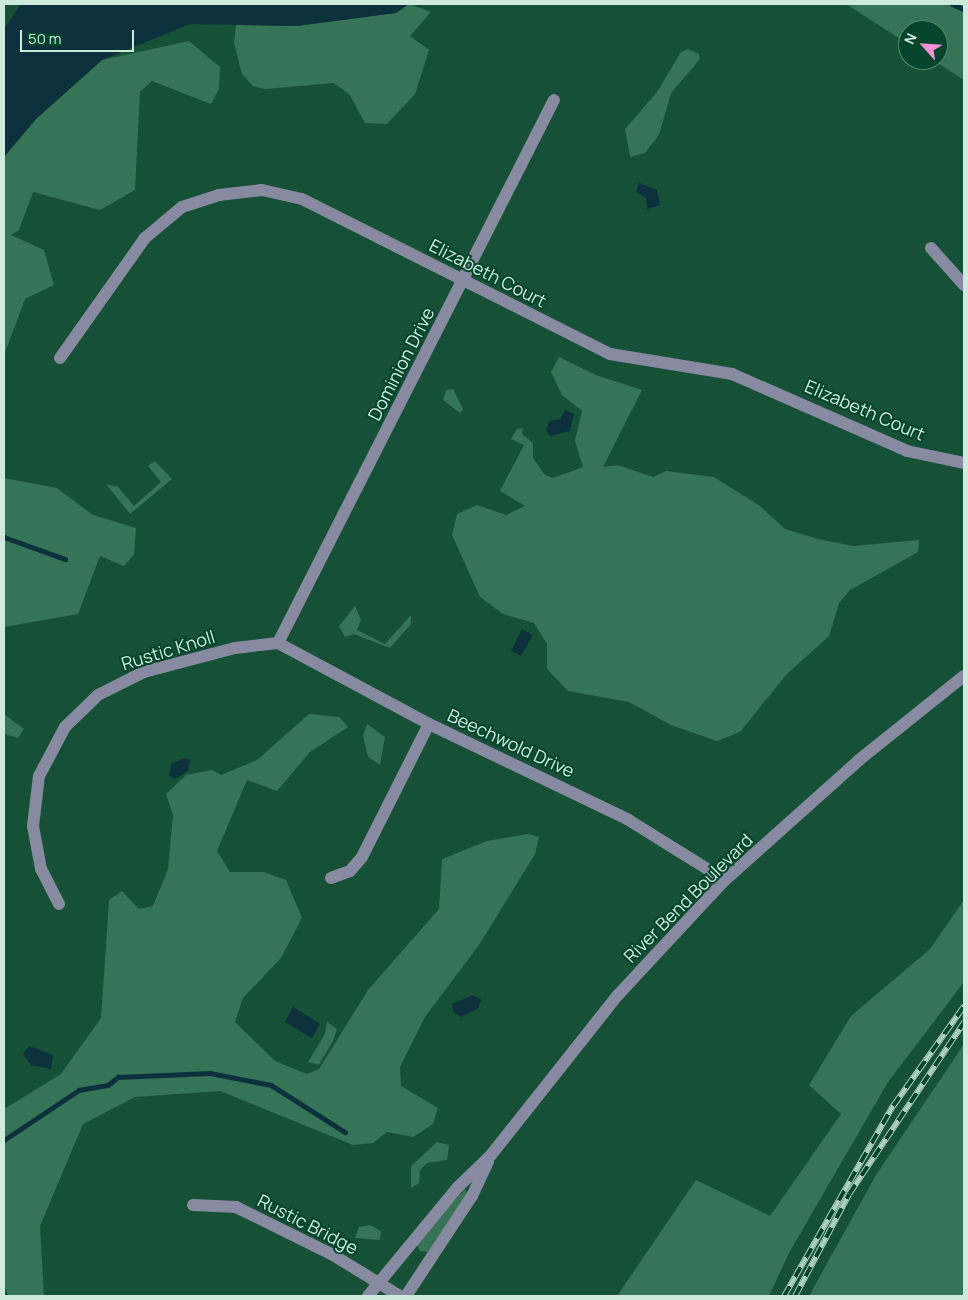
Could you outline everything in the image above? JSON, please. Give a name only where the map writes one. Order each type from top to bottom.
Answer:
[{"type":"street","name":"Dominion Drive","points":[[278,643],[554,100]]},
{"type":"street","name":"Elizabeth Court","points":[[60,358],[145,238],[182,207],[219,195],[262,190],[302,199],[610,354],[732,374],[907,451],[964,462]]},
{"type":"street","points":[[932,248],[964,285]]},
{"type":"street","name":"Beechwold Drive","points":[[278,643],[429,724],[627,819],[725,880]]},
{"type":"street","name":"Rustic Knoll","points":[[60,904],[41,868],[33,826],[39,776],[65,727],[98,695],[144,672],[235,648],[278,643]]},
{"type":"street","name":"River Bend Boulevard","points":[[368,1296],[378,1282],[491,1155],[612,1003],[725,880],[859,760],[964,676]]},
{"type":"street","points":[[331,878],[350,871],[362,857],[429,724]]},
{"type":"street","name":"River Bend Boulevard","points":[[406,1296],[472,1196],[491,1155]]},
{"type":"street","name":"Rustic Bridge","points":[[193,1205],[236,1208],[378,1282],[400,1296]]},
{"type":"green space","points":[[409,4],[431,12],[410,36],[429,50],[415,94],[387,124],[365,123],[350,95],[334,83],[265,89],[253,86],[242,74],[234,43],[236,25],[296,26],[396,13]]},
{"type":"green space","points":[[846,4],[964,4],[964,80],[948,70],[948,20],[898,20],[898,38]]},
{"type":"green space","points":[[189,41],[220,67],[219,89],[211,104],[152,81],[140,92],[135,190],[100,210],[33,192],[19,230],[11,235],[44,250],[54,285],[25,299],[4,355],[4,157],[36,119],[102,60]]},
{"type":"green space","points":[[688,49],[699,54],[700,59],[671,93],[659,135],[645,153],[630,157],[625,129],[657,92],[681,52]]},
{"type":"green space","points":[[559,357],[596,375],[642,390],[603,467],[618,465],[653,477],[666,471],[714,477],[760,506],[785,529],[818,539],[853,546],[919,540],[918,552],[850,590],[839,603],[829,636],[786,675],[740,732],[717,741],[671,725],[629,702],[568,691],[547,669],[547,644],[534,623],[503,614],[480,597],[452,535],[457,514],[477,505],[506,515],[525,506],[500,491],[524,445],[511,439],[517,429],[523,428],[522,434],[533,443],[533,458],[545,475],[553,478],[583,467],[575,441],[582,411],[562,395],[551,372]]},
{"type":"green space","points":[[453,389],[463,409],[460,413],[443,400],[446,390]]},
{"type":"green space","points":[[155,461],[172,479],[130,514],[106,484],[118,487],[134,506],[161,482],[148,466]]},
{"type":"green space","points":[[4,478],[57,488],[93,515],[136,528],[134,554],[124,566],[100,556],[78,614],[4,627]]},
{"type":"green space","points":[[355,606],[361,620],[357,630],[385,644],[411,615],[411,624],[390,648],[354,634],[345,637],[339,626]]},
{"type":"green space","points":[[4,714],[24,729],[18,738],[4,734]]},
{"type":"green space","points":[[309,714],[339,717],[348,727],[310,752],[277,791],[247,780],[217,851],[230,872],[264,872],[286,880],[302,918],[281,958],[243,998],[235,1022],[275,1061],[307,1074],[319,1069],[368,990],[439,909],[442,859],[487,841],[528,834],[539,837],[535,854],[479,945],[425,1017],[400,1067],[401,1086],[438,1108],[433,1124],[413,1137],[387,1132],[373,1143],[353,1145],[220,1091],[135,1097],[83,1124],[40,1226],[44,1296],[9,1296],[4,1288],[4,1109],[61,1074],[101,1018],[109,900],[122,891],[139,909],[153,906],[168,869],[173,815],[166,794],[186,775],[212,770],[221,775],[257,760]]},
{"type":"green space","points":[[367,724],[385,737],[380,765],[368,757],[363,736]]},
{"type":"green space","points":[[964,900],[964,982],[888,1082],[789,1253],[769,1296],[617,1296],[696,1180],[770,1216],[841,1114],[809,1085],[851,1016],[930,949]]},
{"type":"green space","points":[[327,1022],[337,1029],[333,1041],[319,1065],[308,1062],[325,1034]]},
{"type":"green space","points":[[964,1044],[964,1296],[809,1296],[876,1175]]},
{"type":"green space","points":[[437,1142],[449,1145],[447,1160],[427,1163],[420,1170],[419,1183],[411,1188],[411,1166]]},
{"type":"green space","points":[[465,1189],[467,1193],[428,1252],[420,1251],[416,1244]]},
{"type":"green space","points":[[370,1225],[381,1231],[380,1240],[355,1238],[359,1227]]},
{"type":"water","points":[[21,4],[409,4],[396,13],[296,26],[190,24],[102,60],[36,119],[4,157],[4,29]]},
{"type":"water","points":[[639,183],[657,190],[660,205],[647,209],[646,198],[636,192]]},
{"type":"water","points":[[565,410],[574,414],[570,431],[550,436],[546,430],[549,421],[560,419]]},
{"type":"water","points":[[522,629],[533,635],[521,656],[511,651]]},
{"type":"water","points":[[185,758],[190,760],[188,771],[175,779],[169,776],[171,764]]},
{"type":"water","points":[[473,995],[481,999],[478,1009],[461,1017],[453,1012],[452,1004]]},
{"type":"water","points":[[293,1007],[320,1024],[312,1038],[285,1022]]},
{"type":"water","points":[[29,1046],[53,1055],[51,1069],[31,1065],[23,1054]]},
{"type":"waterway","points":[[952,4],[964,9]]},
{"type":"waterway","points":[[4,537],[65,559]]},
{"type":"waterway","points":[[4,1140],[79,1090],[108,1085],[118,1077],[210,1073],[271,1085],[345,1132]]},
{"type":"railway","points":[[784,1296],[893,1106],[964,1006]]},
{"type":"railway","points":[[795,1296],[849,1194],[964,1022]]}]
